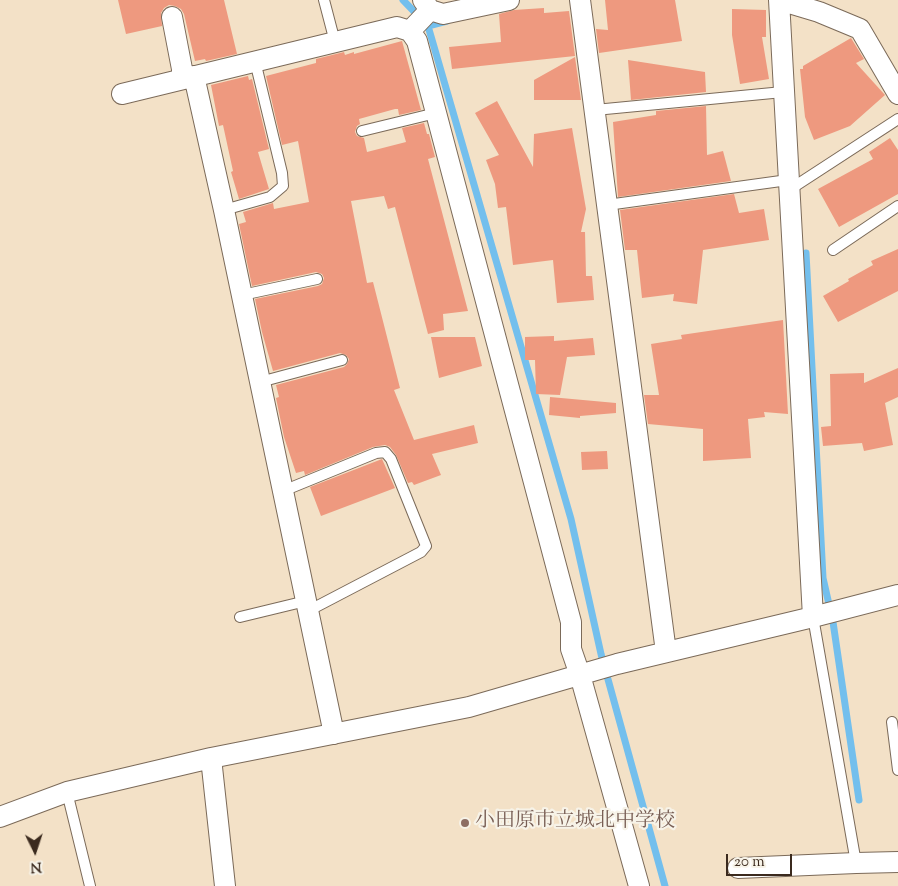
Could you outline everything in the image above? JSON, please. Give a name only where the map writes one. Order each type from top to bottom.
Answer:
[{"type":"street","points":[[411,30],[433,8],[479,7],[510,0]]},
{"type":"street","points":[[580,0],[666,652]]},
{"type":"street","points":[[813,617],[779,0],[819,12],[860,29],[896,85]]},
{"type":"street","points":[[172,17],[182,69],[188,77],[224,210],[334,734]]},
{"type":"street","points":[[122,94],[396,27],[411,30],[418,41],[571,622],[571,649],[638,886]]},
{"type":"street","points":[[0,817],[67,792],[211,758],[469,707],[617,664],[813,617],[898,594]]},
{"type":"street","points":[[211,758],[225,886]]},
{"type":"street","points":[[738,868],[856,862],[898,862]]},
{"type":"lane","points":[[324,0],[335,42]]},
{"type":"lane","points":[[224,210],[270,197],[283,186],[282,173],[255,61]]},
{"type":"lane","points":[[595,110],[783,92]]},
{"type":"lane","points":[[362,131],[436,113]]},
{"type":"lane","points":[[607,205],[788,185],[898,119]]},
{"type":"lane","points":[[833,250],[898,206]]},
{"type":"lane","points":[[242,295],[317,279]]},
{"type":"lane","points":[[260,382],[342,360]]},
{"type":"lane","points":[[240,617],[307,606],[420,552],[426,546],[391,459],[385,452],[283,491]]},
{"type":"lane","points":[[813,617],[856,862]]},
{"type":"lane","points":[[892,722],[898,770]]},
{"type":"lane","points":[[67,792],[90,886]]},
{"type":"building","points":[[118,0],[224,0],[237,54],[206,61],[205,59],[195,61],[184,14],[181,9],[175,6],[169,5],[164,8],[161,13],[162,26],[126,34]]},
{"type":"building","points":[[605,0],[675,0],[682,41],[599,53],[596,29],[608,30]]},
{"type":"building","points":[[544,8],[544,13],[569,11],[575,56],[452,69],[449,47],[501,42],[499,14],[514,10]]},
{"type":"building","points":[[732,9],[766,10],[766,37],[762,37],[769,79],[740,84],[732,35]]},
{"type":"building","points":[[851,38],[864,59],[856,63],[885,95],[850,126],[814,140],[805,117],[800,69],[803,69],[803,66]]},
{"type":"building","points":[[402,41],[421,110],[399,115],[398,109],[395,109],[359,119],[360,124],[355,132],[357,136],[364,138],[367,152],[406,142],[402,128],[424,123],[435,157],[428,159],[468,311],[443,314],[444,330],[428,334],[395,207],[388,209],[384,196],[351,201],[367,283],[373,282],[400,388],[394,390],[414,440],[474,425],[478,443],[432,454],[441,475],[414,485],[412,482],[408,483],[396,455],[390,447],[385,445],[373,447],[305,475],[304,471],[296,473],[284,437],[276,398],[279,397],[276,385],[344,367],[349,359],[346,355],[340,353],[273,371],[255,299],[318,286],[322,284],[324,278],[322,274],[316,272],[252,286],[239,224],[246,222],[243,212],[273,203],[274,209],[309,202],[298,141],[282,145],[266,76],[316,63],[316,59],[344,52],[345,55],[354,52],[354,54]]},
{"type":"building","points":[[575,57],[581,100],[534,100],[534,80]]},
{"type":"building","points":[[628,60],[705,72],[706,92],[631,100]]},
{"type":"building","points":[[248,76],[249,80],[252,79],[269,149],[258,152],[269,189],[239,199],[231,172],[233,171],[223,125],[219,126],[211,85]]},
{"type":"building","points":[[497,101],[533,167],[534,134],[572,128],[586,209],[581,232],[585,232],[586,276],[592,276],[594,300],[557,303],[553,260],[513,265],[506,207],[498,208],[495,184],[486,160],[499,155],[475,113]]},
{"type":"building","points":[[706,106],[707,155],[723,151],[731,181],[618,197],[613,122],[656,115],[656,111]]},
{"type":"building","points":[[890,138],[898,150],[898,194],[839,227],[818,189],[873,159],[869,152]]},
{"type":"building","points":[[734,194],[739,213],[764,209],[769,240],[703,250],[697,304],[673,301],[674,294],[642,298],[637,250],[625,250],[620,210]]},
{"type":"building","points":[[898,249],[898,291],[838,322],[823,296],[873,265],[871,261]]},
{"type":"building","points":[[783,320],[788,414],[764,412],[765,417],[748,419],[751,458],[703,461],[703,429],[648,424],[644,395],[659,395],[651,344],[682,339],[681,335]]},
{"type":"building","points":[[554,336],[554,341],[593,338],[595,355],[567,357],[560,395],[536,394],[535,360],[525,360],[525,337]]},
{"type":"building","points":[[431,337],[475,337],[482,366],[439,378]]},
{"type":"building","points":[[898,368],[898,397],[885,403],[893,445],[864,451],[862,443],[823,446],[821,427],[831,426],[830,374],[864,373],[864,383]]},
{"type":"building","points":[[550,397],[616,403],[616,413],[580,416],[580,418],[549,415]]},
{"type":"building","points":[[607,451],[608,469],[582,470],[581,452]]},
{"type":"building","points":[[382,459],[395,488],[321,516],[310,487]]},
{"type":"waterway","points":[[403,0],[428,26],[571,519],[601,654],[665,886]]},
{"type":"waterway","points":[[428,26],[447,21]]},
{"type":"waterway","points":[[806,253],[823,578],[833,622],[859,800]]},
{"type":"place","name":"小田原市立城北中学校","points":[[465,823]]}]
